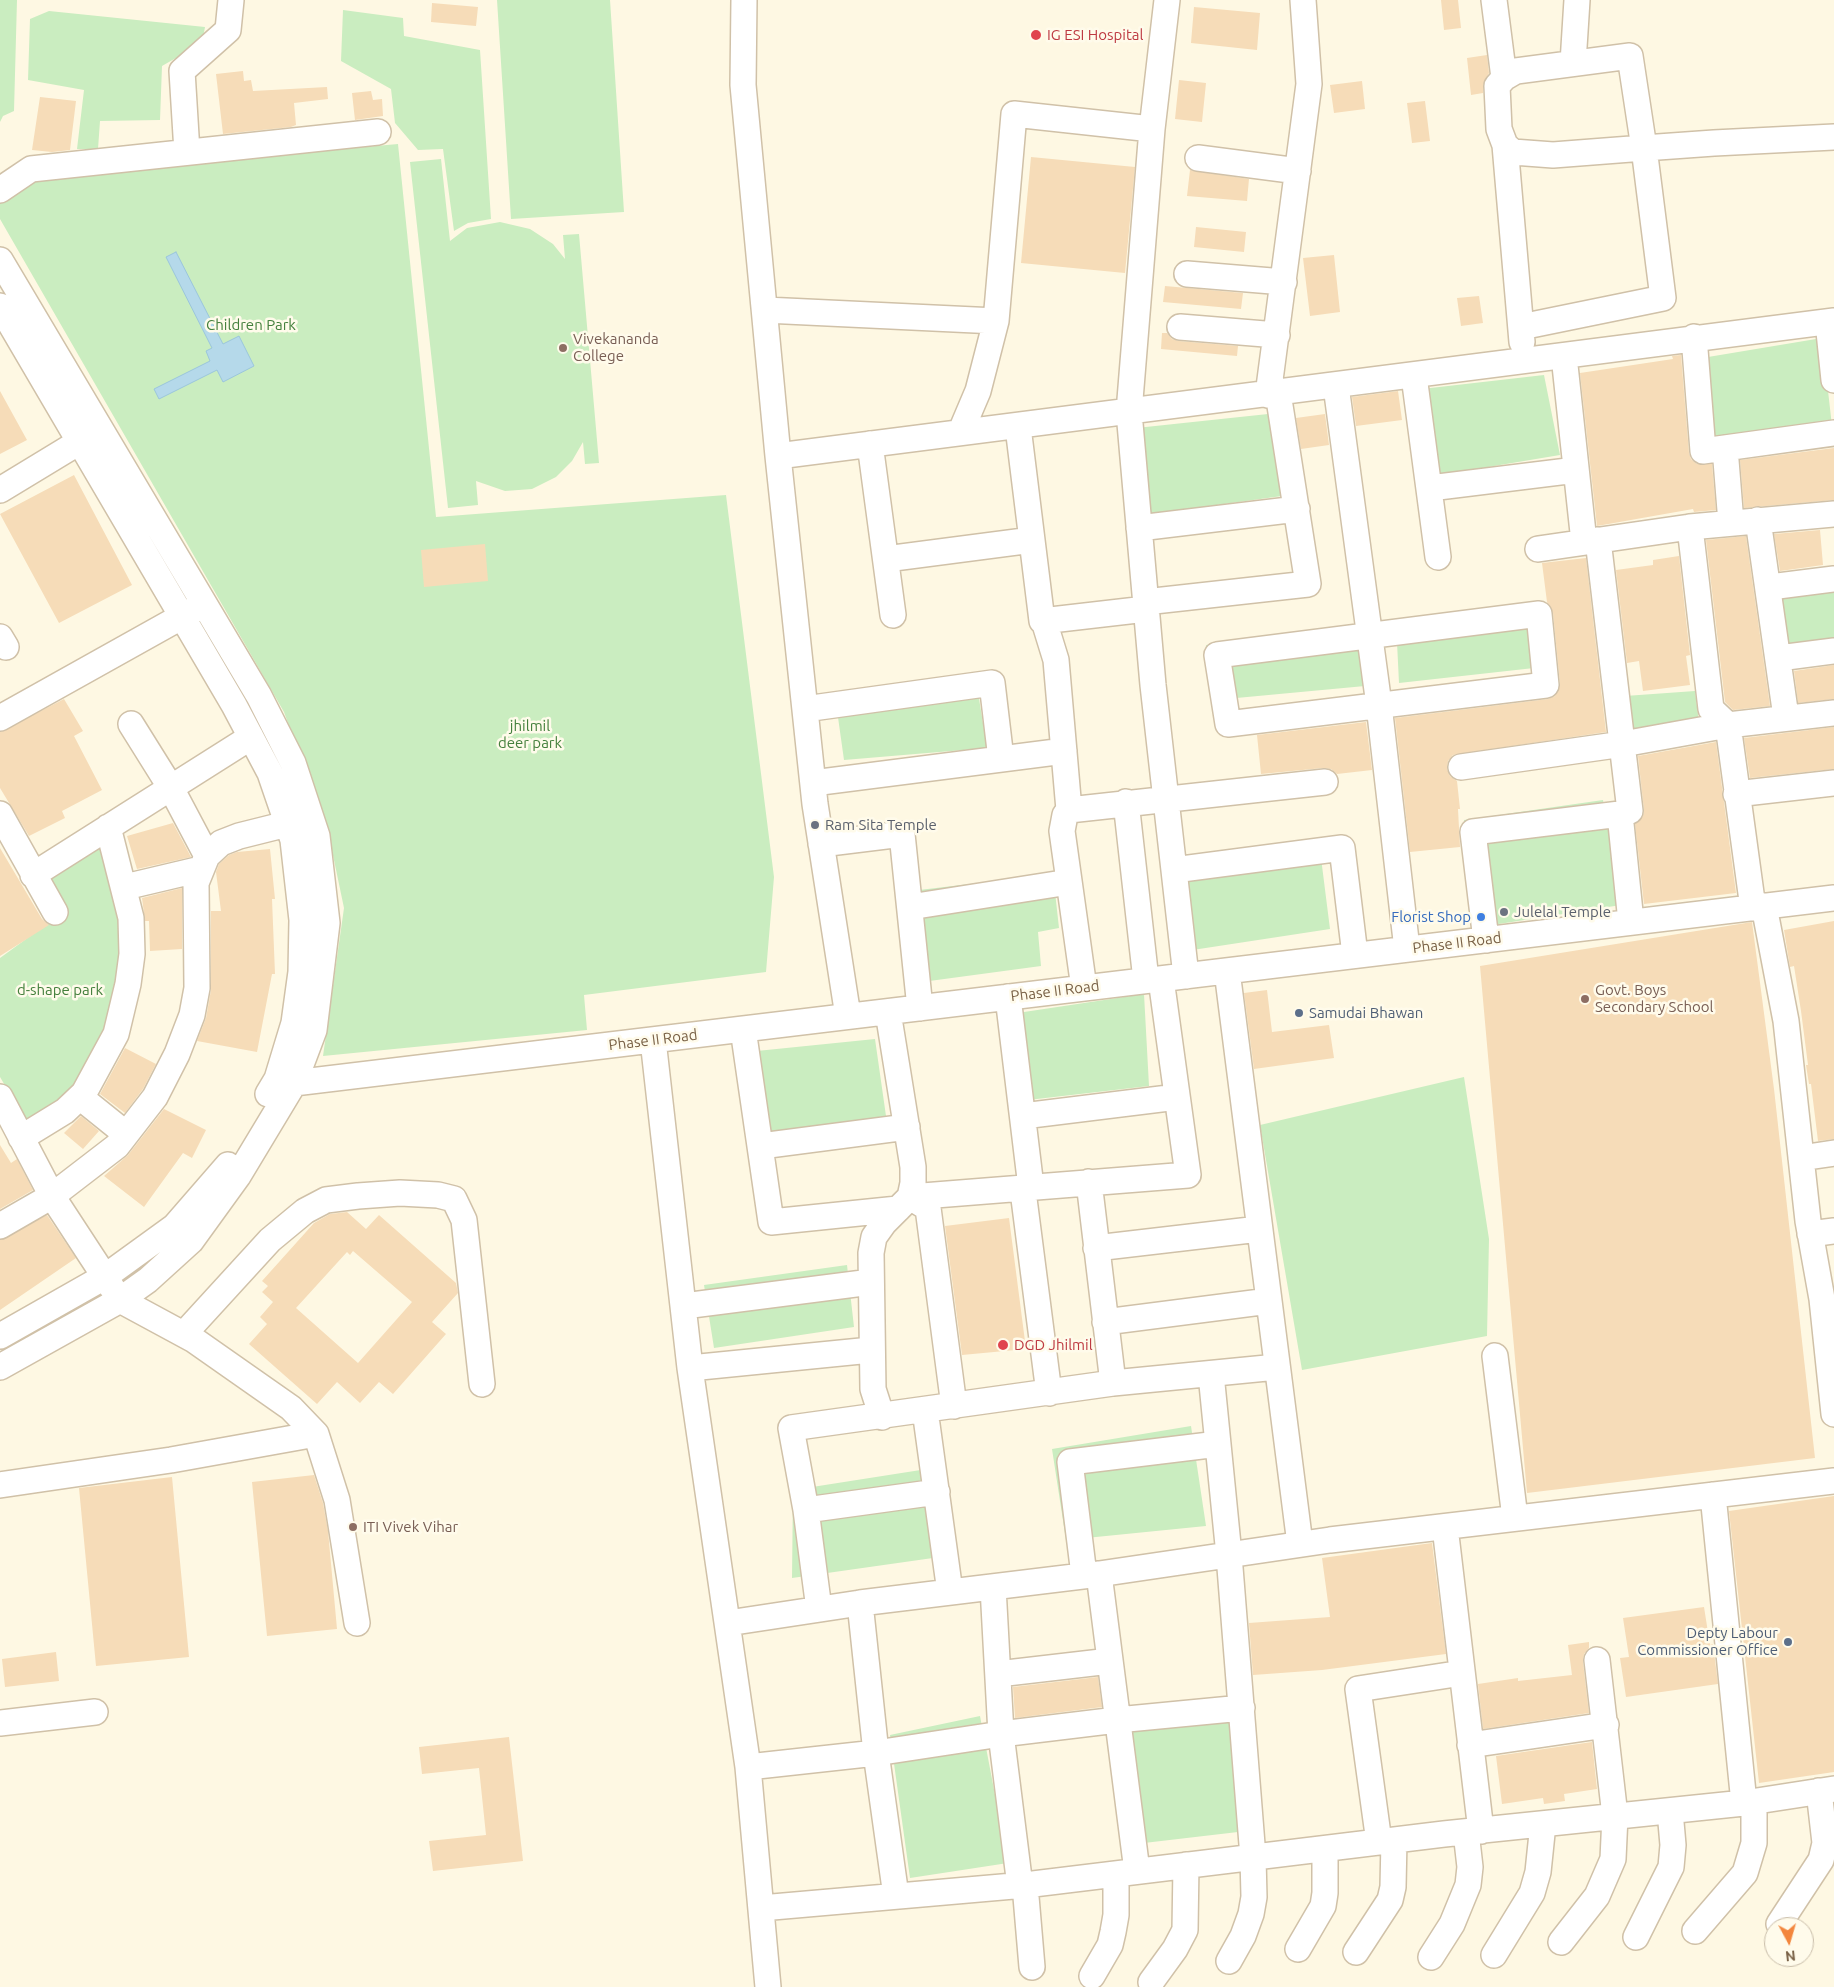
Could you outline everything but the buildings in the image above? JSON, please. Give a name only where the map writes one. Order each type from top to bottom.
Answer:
[{"type":"street","points":[[188,152],[182,71],[228,30],[231,0]]},
{"type":"street","points":[[744,0],[743,85],[778,456],[813,783],[848,1016]]},
{"type":"street","points":[[1167,0],[1152,129],[1129,412],[1146,605],[1186,976]]},
{"type":"street","points":[[1044,621],[1146,605],[1308,584],[1297,509],[1273,394],[1277,335],[1309,84],[1303,0]]},
{"type":"street","points":[[1494,0],[1504,78]]},
{"type":"street","points":[[1574,63],[1577,0]]},
{"type":"street","points":[[1521,327],[1663,298],[1630,56],[1516,71],[1504,78],[1498,86],[1496,104],[1499,129],[1505,145],[1521,327],[1524,361]]},
{"type":"street","points":[[961,431],[978,391],[996,321],[1014,114],[1152,129]]},
{"type":"street","points":[[0,190],[31,169],[378,132]]},
{"type":"street","points":[[1505,145],[1513,152],[1553,155],[1834,137]]},
{"type":"street","points":[[1198,158],[1298,170]]},
{"type":"street","points":[[0,260],[182,617],[270,773],[293,840],[302,920],[301,972],[285,1081],[227,1166],[175,1226],[106,1276],[0,1336]]},
{"type":"street","points":[[1187,274],[1284,282]]},
{"type":"street","points":[[0,306],[204,604],[259,696],[293,763],[317,836],[327,923],[314,1030],[285,1081],[238,1176],[191,1241],[148,1280],[120,1300],[0,1367]]},
{"type":"street","points":[[765,310],[996,321]]},
{"type":"street","points":[[778,456],[961,431],[1018,427],[1414,376],[1694,337],[1831,321],[1834,380]]},
{"type":"street","points":[[1180,327],[1277,335]]},
{"type":"street","points":[[1694,337],[1703,451],[1834,433]]},
{"type":"street","points":[[1486,940],[1473,832],[1620,814],[1630,811],[1622,744],[1591,541],[1576,470],[1564,356]]},
{"type":"street","points":[[1414,376],[1438,557]]},
{"type":"street","points":[[1336,386],[1379,705],[1407,949]]},
{"type":"street","points":[[1018,427],[1044,621],[1056,660],[1069,810]]},
{"type":"street","points":[[0,490],[90,436]]},
{"type":"street","points":[[870,444],[893,615]]},
{"type":"street","points":[[1725,448],[1731,523]]},
{"type":"street","points":[[1430,488],[1576,470]]},
{"type":"street","points":[[1139,528],[1297,509]]},
{"type":"street","points":[[1538,549],[1690,527],[1834,514]]},
{"type":"street","points":[[1758,520],[1770,587],[1786,717]]},
{"type":"street","points":[[1690,527],[1711,710],[1728,725],[1736,794],[1758,907],[1786,1021],[1801,1158],[1822,1232],[1828,1299],[1834,1414]]},
{"type":"street","points":[[886,560],[1032,540]]},
{"type":"street","points":[[1770,587],[1834,579]]},
{"type":"street","points":[[0,718],[204,604]]},
{"type":"street","points":[[1539,614],[1546,685],[1228,724],[1217,655],[1369,636],[1539,614]]},
{"type":"street","points":[[1779,658],[1834,651]]},
{"type":"street","points":[[804,709],[992,683],[1001,759]]},
{"type":"street","points":[[1461,767],[1622,744],[1728,725],[1752,724],[1786,717],[1834,713]]},
{"type":"street","points":[[131,724],[171,788],[204,863]]},
{"type":"street","points":[[33,875],[251,737]]},
{"type":"street","points":[[813,783],[1064,751]]},
{"type":"street","points":[[1084,988],[1062,831],[1065,815],[1069,810],[1126,802],[1324,782]]},
{"type":"street","points":[[1736,794],[1834,783]]},
{"type":"street","points":[[743,1029],[771,1222],[1031,1187],[1188,1175],[1177,1097],[1154,980],[1126,802]]},
{"type":"street","points":[[0,814],[55,912]]},
{"type":"street","points":[[1620,814],[1631,922]]},
{"type":"street","points":[[0,1226],[52,1196],[117,1146],[154,1097],[177,1054],[192,1015],[197,988],[194,898],[196,883],[204,863],[221,843],[239,836],[287,824]]},
{"type":"street","points":[[21,1138],[66,1111],[80,1097],[116,1034],[128,984],[132,954],[131,918],[125,887],[108,827]]},
{"type":"street","points":[[821,844],[902,834],[920,1008]]},
{"type":"street","points":[[1174,870],[1342,848],[1355,955]]},
{"type":"street","points":[[125,887],[204,863]]},
{"type":"street","points":[[910,907],[1069,882]]},
{"type":"street","name":"Phase II Road","points":[[285,1081],[653,1040],[1834,898]]},
{"type":"street","points":[[1227,971],[1300,1544]]},
{"type":"street","points":[[1008,997],[1031,1187]]},
{"type":"street","points":[[882,1417],[873,1389],[871,1253],[874,1237],[884,1223],[904,1203],[914,1183],[888,1012]]},
{"type":"street","points":[[653,1040],[690,1368],[748,1767],[768,1987]]},
{"type":"street","points":[[0,1097],[52,1196],[120,1300],[184,1334],[291,1408],[316,1434],[337,1500],[357,1623]]},
{"type":"street","points":[[80,1097],[126,1134]]},
{"type":"street","points":[[1023,1116],[1177,1097]]},
{"type":"street","points":[[761,1146],[907,1127]]},
{"type":"street","points":[[1801,1158],[1834,1153]]},
{"type":"street","points":[[1089,1182],[1113,1383]]},
{"type":"street","points":[[1031,1187],[1024,1191],[1049,1393]]},
{"type":"street","points":[[184,1334],[270,1240],[305,1211],[326,1200],[358,1196],[400,1193],[438,1195],[454,1199],[464,1220],[482,1384]]},
{"type":"street","points":[[904,1203],[928,1208],[954,1406]]},
{"type":"street","points":[[1096,1248],[1259,1229]]},
{"type":"street","points":[[684,1306],[871,1282]]},
{"type":"street","points":[[1105,1322],[1268,1301]]},
{"type":"street","points":[[690,1368],[871,1350]]},
{"type":"street","points":[[1495,1356],[1515,1518]]},
{"type":"street","points":[[819,1609],[806,1510],[791,1428],[882,1417],[1113,1383],[1277,1367]]},
{"type":"street","points":[[1210,1374],[1229,1555],[1253,1857],[1254,1897],[1251,1914],[1243,1936],[1229,1961]]},
{"type":"street","points":[[925,1410],[950,1592]]},
{"type":"street","points":[[0,1485],[171,1460],[316,1434]]},
{"type":"street","points":[[1092,1976],[1110,1944],[1126,1872],[1117,1720],[1110,1661],[1070,1462],[1218,1444]]},
{"type":"street","points":[[728,1623],[860,1602],[1092,1575],[1300,1544],[1834,1481]]},
{"type":"street","points":[[806,1510],[936,1492]]},
{"type":"street","points":[[1695,1931],[1745,1873],[1754,1844],[1713,1495]]},
{"type":"street","points":[[1431,1957],[1452,1924],[1468,1885],[1474,1831],[1470,1745],[1445,1527]]},
{"type":"street","points":[[993,1587],[1001,1734],[1023,1886],[1032,1967]]},
{"type":"street","points":[[860,1602],[876,1753],[896,1896]]},
{"type":"street","points":[[1561,1942],[1597,1896],[1613,1859],[1615,1816],[1597,1660]]},
{"type":"street","points":[[998,1674],[1110,1661]]},
{"type":"street","points":[[1356,1952],[1390,1900],[1393,1887],[1358,1688],[1462,1673]]},
{"type":"street","points":[[748,1767],[876,1753],[1001,1734],[1117,1720],[1242,1708]]},
{"type":"street","points":[[0,1724],[95,1712]]},
{"type":"street","points":[[1470,1745],[1606,1725]]},
{"type":"street","points":[[761,1908],[1023,1886],[1325,1848],[1749,1802],[1827,1790],[1824,1843],[1821,1860],[1784,1917]]},
{"type":"street","points":[[1636,1936],[1672,1867],[1673,1845],[1670,1811]]},
{"type":"street","points":[[1494,1955],[1532,1893],[1538,1872],[1543,1824]]},
{"type":"street","points":[[1298,1949],[1323,1906],[1325,1893],[1325,1848]]},
{"type":"street","points":[[1151,1982],[1175,1950],[1185,1930],[1186,1865]]},
{"type":"green space","points":[[0,0],[17,0],[14,111],[3,116],[0,122]]},
{"type":"green space","points":[[497,0],[610,0],[624,212],[511,219]]},
{"type":"green space","points":[[343,10],[403,18],[404,36],[480,50],[491,219],[468,223],[454,231],[443,149],[418,150],[395,123],[391,89],[341,61]]},
{"type":"green space","points":[[49,11],[205,27],[202,43],[162,66],[160,120],[100,121],[98,149],[77,149],[84,90],[28,80],[30,19]]},
{"type":"green space","name":"jhilmil deer park","points":[[398,144],[436,517],[726,495],[774,877],[766,972],[584,995],[587,1030],[323,1056],[344,908],[330,841],[284,712],[0,219],[0,201],[34,177]]},
{"type":"green space","points":[[441,159],[450,241],[467,228],[500,222],[530,229],[553,244],[565,259],[563,235],[579,234],[599,463],[585,464],[583,442],[572,461],[556,477],[532,489],[505,491],[476,481],[478,505],[448,508],[410,162]]},
{"type":"green space","points":[[1822,338],[1832,426],[1710,440],[1702,358]]},
{"type":"green space","points":[[1544,375],[1560,455],[1422,478],[1413,390]]},
{"type":"green space","points":[[1268,414],[1282,496],[1137,516],[1127,429]]},
{"type":"green space","points":[[1834,583],[1834,645],[1781,652],[1774,591]]},
{"type":"green space","points":[[1526,606],[1534,668],[1399,683],[1396,622]]},
{"type":"green space","points":[[1363,632],[1365,686],[1215,700],[1206,645]]},
{"type":"green space","points":[[975,674],[987,748],[844,760],[835,696]]},
{"type":"green space","points":[[1695,691],[1700,730],[1631,739],[1625,696]]},
{"type":"green space","points":[[1603,800],[1621,905],[1473,928],[1464,820]]},
{"type":"green space","name":"d-shape park","points":[[104,837],[132,954],[87,1088],[29,1126],[0,1077],[0,958],[55,918],[33,875]]},
{"type":"green space","points":[[1319,842],[1330,929],[1186,951],[1179,862]]},
{"type":"green space","points":[[1053,874],[1059,928],[1038,932],[1041,966],[922,982],[911,891]]},
{"type":"green space","points":[[1144,994],[1149,1086],[1011,1102],[1004,1015]]},
{"type":"green space","points":[[875,1039],[886,1116],[746,1137],[737,1053]]},
{"type":"green space","points":[[1464,1077],[1489,1239],[1487,1336],[1302,1370],[1260,1125]]},
{"type":"green space","points":[[847,1265],[854,1327],[714,1348],[704,1285]]},
{"type":"green space","points":[[1191,1426],[1206,1526],[1066,1540],[1052,1449]]},
{"type":"green space","points":[[927,1469],[940,1557],[792,1578],[793,1490]]},
{"type":"green space","points":[[1227,1699],[1238,1832],[1144,1843],[1129,1708]]},
{"type":"green space","points":[[980,1716],[1008,1863],[910,1878],[890,1735]]},
{"type":"water","points":[[176,252],[223,344],[239,336],[254,366],[223,382],[217,370],[159,399],[154,389],[210,361],[206,351],[212,348],[166,257]]},
{"type":"place","name":"IG ESI Hospital","points":[[1036,35]]},
{"type":"place","name":"Vivekananda College","points":[[563,348]]},
{"type":"place","name":"Ram Sita Temple","points":[[815,825]]},
{"type":"place","name":"Julelal Temple","points":[[1504,912]]},
{"type":"place","name":"Florist Shop","points":[[1481,917]]},
{"type":"place","name":"Govt. Boys Secondary School","points":[[1585,999]]},
{"type":"place","name":"Samudai Bhawan","points":[[1299,1013]]},
{"type":"place","name":"DGD Jhilmil","points":[[1003,1345]]},
{"type":"place","name":"ITI Vivek Vihar","points":[[353,1527]]},
{"type":"place","name":"Depty Labour Commissioner Office","points":[[1788,1642]]},
{"type":"park label","name":"Children Park","points":[[251,325]]}]
